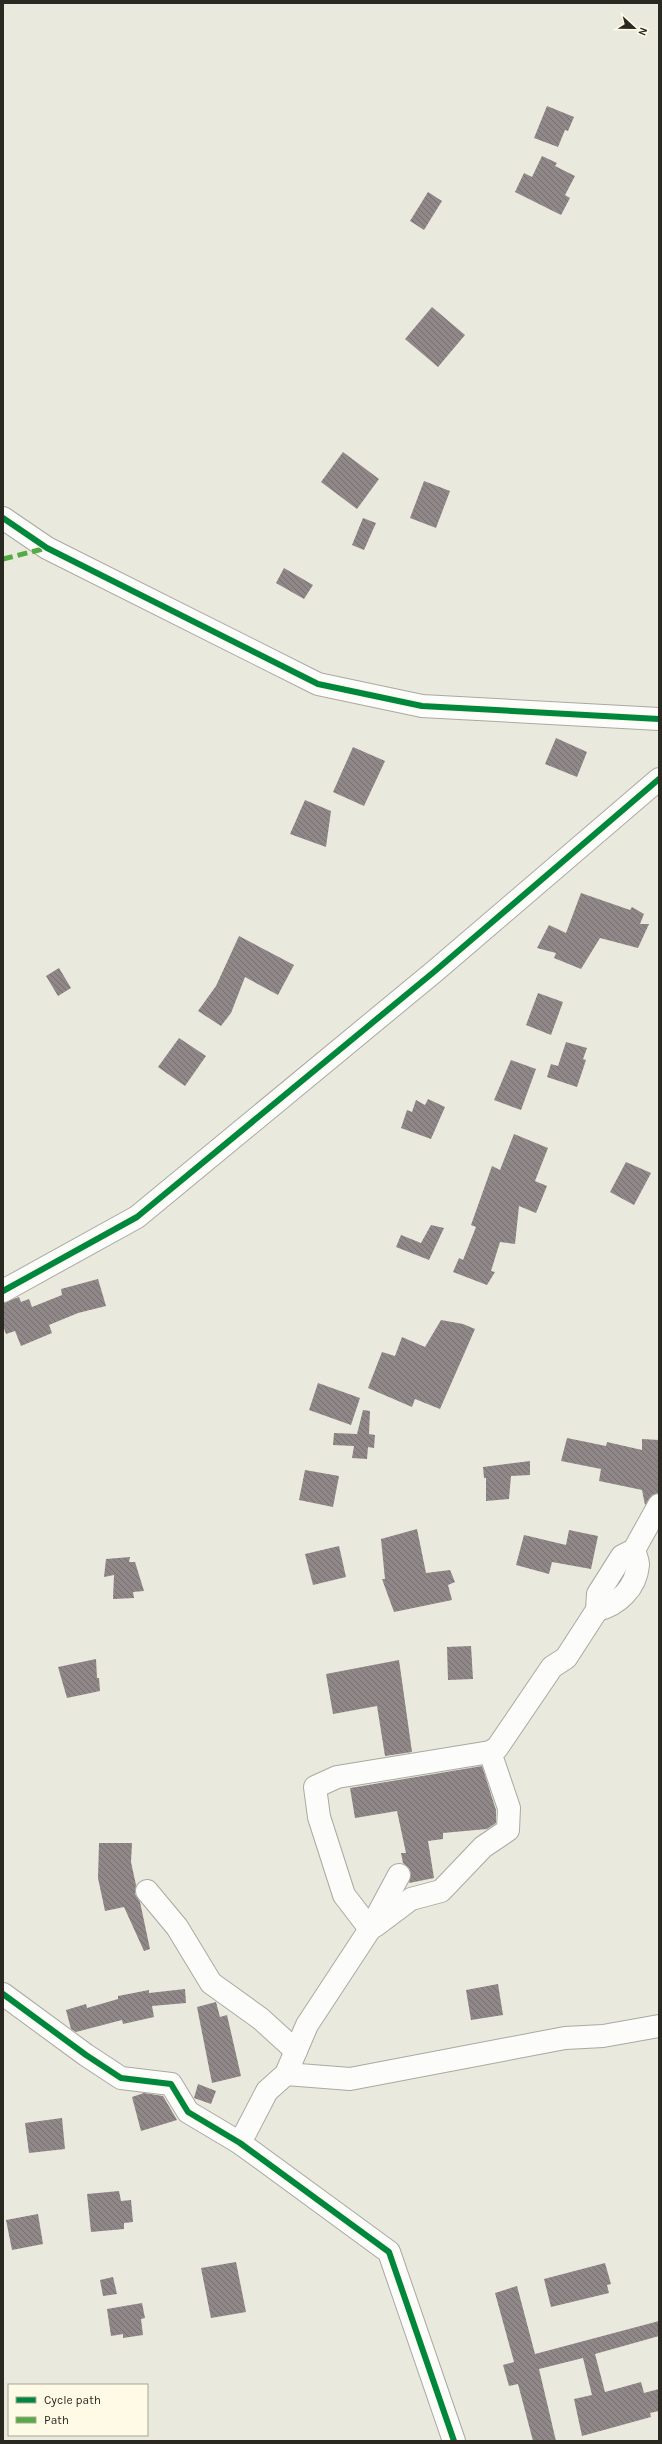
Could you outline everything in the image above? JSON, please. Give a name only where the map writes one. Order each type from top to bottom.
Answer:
[{"type":"street","points":[[3,518],[47,548],[318,684],[422,706],[659,719]]},
{"type":"street","points":[[3,1291],[137,1217],[435,971],[659,779]]},
{"type":"street","points":[[370,1929],[344,1894],[319,1817],[315,1787],[337,1777],[494,1750],[552,1667],[566,1658],[597,1610],[598,1594],[622,1556],[634,1550],[659,1506]]},
{"type":"street","points":[[370,1929],[411,1899],[441,1891],[483,1847],[508,1830],[509,1808],[494,1750]]},
{"type":"street","points":[[240,2143],[268,2091],[286,2074],[307,2025],[370,1929],[399,1875]]},
{"type":"street","points":[[147,1891],[177,1927],[211,1983],[262,2019],[296,2051]]},
{"type":"street","points":[[3,1994],[86,2055],[121,2078],[171,2084],[188,2112],[240,2143],[389,2252],[454,2441]]},
{"type":"street","points":[[286,2074],[350,2079],[565,2038],[603,2036],[659,2026]]},
{"type":"building","points":[[547,106],[574,117],[568,131],[565,130],[558,147],[534,138]]},
{"type":"building","points":[[542,156],[557,163],[555,166],[575,176],[565,195],[570,198],[561,215],[515,192],[524,173],[532,177]]},
{"type":"building","points":[[428,192],[442,201],[424,230],[410,221]]},
{"type":"building","points":[[432,307],[465,335],[438,367],[405,339]]},
{"type":"building","points":[[343,452],[379,479],[357,509],[321,482]]},
{"type":"building","points":[[424,481],[450,491],[436,528],[410,518]]},
{"type":"building","points":[[363,518],[376,523],[364,550],[352,545]]},
{"type":"building","points":[[284,568],[313,585],[304,599],[276,583]]},
{"type":"building","points":[[556,738],[587,752],[577,777],[545,764]]},
{"type":"building","points":[[353,747],[385,761],[364,806],[333,792]]},
{"type":"building","points":[[305,800],[331,811],[326,847],[290,834]]},
{"type":"building","points":[[581,893],[630,910],[632,907],[644,914],[640,924],[649,924],[638,948],[600,938],[581,969],[554,958],[556,953],[537,948],[549,925],[566,933]]},
{"type":"building","points":[[239,936],[294,965],[278,995],[245,977],[231,1013],[221,1026],[198,1011],[216,986]]},
{"type":"building","points":[[59,968],[71,988],[58,996],[46,976]]},
{"type":"building","points":[[538,993],[563,1002],[551,1035],[526,1025]]},
{"type":"building","points":[[179,1038],[206,1056],[185,1086],[158,1067]]},
{"type":"building","points":[[566,1042],[587,1048],[583,1059],[586,1060],[577,1087],[547,1077],[551,1064],[558,1066]]},
{"type":"building","points":[[511,1060],[536,1069],[521,1110],[494,1100]]},
{"type":"building","points":[[428,1099],[445,1107],[431,1139],[401,1128],[407,1110],[412,1112],[416,1100],[425,1105]]},
{"type":"building","points":[[514,1134],[548,1148],[535,1181],[547,1186],[536,1213],[519,1206],[515,1244],[500,1242],[491,1271],[495,1272],[487,1285],[453,1272],[459,1258],[463,1260],[476,1227],[471,1225],[492,1166],[500,1170]]},
{"type":"building","points":[[626,1162],[651,1173],[634,1205],[610,1192]]},
{"type":"building","points":[[431,1225],[444,1228],[429,1260],[396,1247],[401,1235],[421,1243]]},
{"type":"building","points":[[98,1279],[106,1306],[78,1313],[49,1325],[52,1333],[21,1346],[15,1331],[6,1334],[3,1326],[3,1303],[19,1297],[21,1302],[29,1299],[32,1307],[62,1295],[61,1289]]},
{"type":"building","points":[[441,1320],[463,1324],[475,1329],[440,1409],[415,1399],[412,1407],[368,1388],[382,1352],[395,1356],[402,1337],[425,1347]]},
{"type":"building","points":[[318,1383],[360,1398],[351,1425],[309,1410]]},
{"type":"building","points":[[363,1410],[370,1411],[369,1434],[375,1435],[374,1448],[368,1447],[367,1459],[352,1458],[354,1446],[333,1445],[334,1433],[357,1434]]},
{"type":"building","points":[[567,1438],[606,1446],[607,1442],[642,1450],[642,1439],[659,1440],[659,1493],[652,1495],[645,1505],[642,1490],[599,1481],[601,1469],[561,1461]]},
{"type":"building","points":[[530,1461],[530,1475],[511,1476],[509,1499],[486,1501],[486,1478],[484,1478],[483,1467]]},
{"type":"building","points":[[305,1470],[339,1476],[333,1507],[299,1500]]},
{"type":"building","points":[[417,1529],[426,1573],[450,1570],[455,1582],[448,1585],[452,1600],[394,1612],[382,1579],[385,1579],[381,1539]]},
{"type":"building","points":[[569,1530],[598,1536],[591,1569],[552,1562],[549,1574],[516,1565],[524,1535],[566,1545]]},
{"type":"building","points":[[339,1546],[346,1577],[313,1585],[305,1554]]},
{"type":"building","points":[[130,1557],[129,1562],[135,1562],[144,1591],[133,1592],[134,1598],[113,1599],[114,1575],[104,1577],[106,1559]]},
{"type":"building","points":[[471,1646],[473,1679],[448,1680],[447,1647]]},
{"type":"building","points":[[96,1659],[97,1678],[99,1678],[100,1691],[67,1698],[58,1667]]},
{"type":"building","points":[[399,1660],[412,1752],[385,1756],[377,1706],[333,1714],[326,1674]]},
{"type":"building","points":[[482,1766],[496,1810],[496,1823],[487,1829],[443,1833],[443,1839],[428,1841],[434,1878],[409,1883],[411,1874],[409,1868],[403,1863],[401,1853],[406,1853],[397,1811],[355,1818],[350,1788]]},
{"type":"building","points":[[99,1843],[132,1843],[131,1862],[136,1885],[135,1894],[140,1902],[150,1949],[144,1951],[124,1907],[105,1911],[98,1878]]},
{"type":"building","points":[[498,1984],[503,2015],[471,2020],[466,1990]]},
{"type":"building","points":[[185,1989],[186,2003],[152,2006],[154,2017],[123,2024],[122,2020],[76,2032],[71,2029],[66,2010],[86,2004],[87,2008],[118,1999],[118,1996],[149,1990],[149,1993]]},
{"type":"building","points":[[216,2002],[220,2017],[227,2015],[241,2076],[212,2083],[197,2007]]},
{"type":"building","points":[[198,2084],[216,2091],[211,2104],[194,2098]]},
{"type":"building","points":[[144,2093],[163,2096],[177,2120],[141,2131],[132,2097]]},
{"type":"building","points":[[62,2118],[65,2149],[29,2153],[25,2123]]},
{"type":"building","points":[[119,2191],[121,2201],[131,2200],[133,2222],[124,2223],[124,2229],[91,2232],[87,2194]]},
{"type":"building","points":[[38,2214],[43,2244],[12,2250],[6,2220]]},
{"type":"building","points":[[236,2262],[246,2312],[211,2318],[201,2268]]},
{"type":"building","points":[[605,2263],[611,2284],[607,2285],[609,2293],[551,2307],[544,2279]]},
{"type":"building","points":[[113,2277],[117,2294],[103,2296],[100,2280]]},
{"type":"building","points":[[517,2286],[535,2354],[659,2321],[659,2336],[595,2354],[605,2392],[641,2382],[644,2393],[659,2389],[659,2411],[650,2413],[651,2417],[582,2436],[574,2399],[592,2395],[583,2358],[539,2369],[556,2441],[533,2441],[518,2384],[509,2386],[503,2365],[514,2362],[495,2293]]},
{"type":"building","points":[[142,2303],[145,2318],[141,2319],[143,2335],[123,2338],[123,2334],[111,2336],[107,2309]]},
{"type":"marked path","points":[[3,559],[47,548]]},
{"type":"cycle path","points":[[3,518],[47,548],[318,684],[422,706],[659,719]]},
{"type":"cycle path","points":[[3,1291],[137,1217],[435,971],[659,779]]},
{"type":"cycle path","points":[[3,1994],[86,2055],[121,2078],[171,2084],[188,2112],[240,2143],[389,2252],[454,2441]]}]
